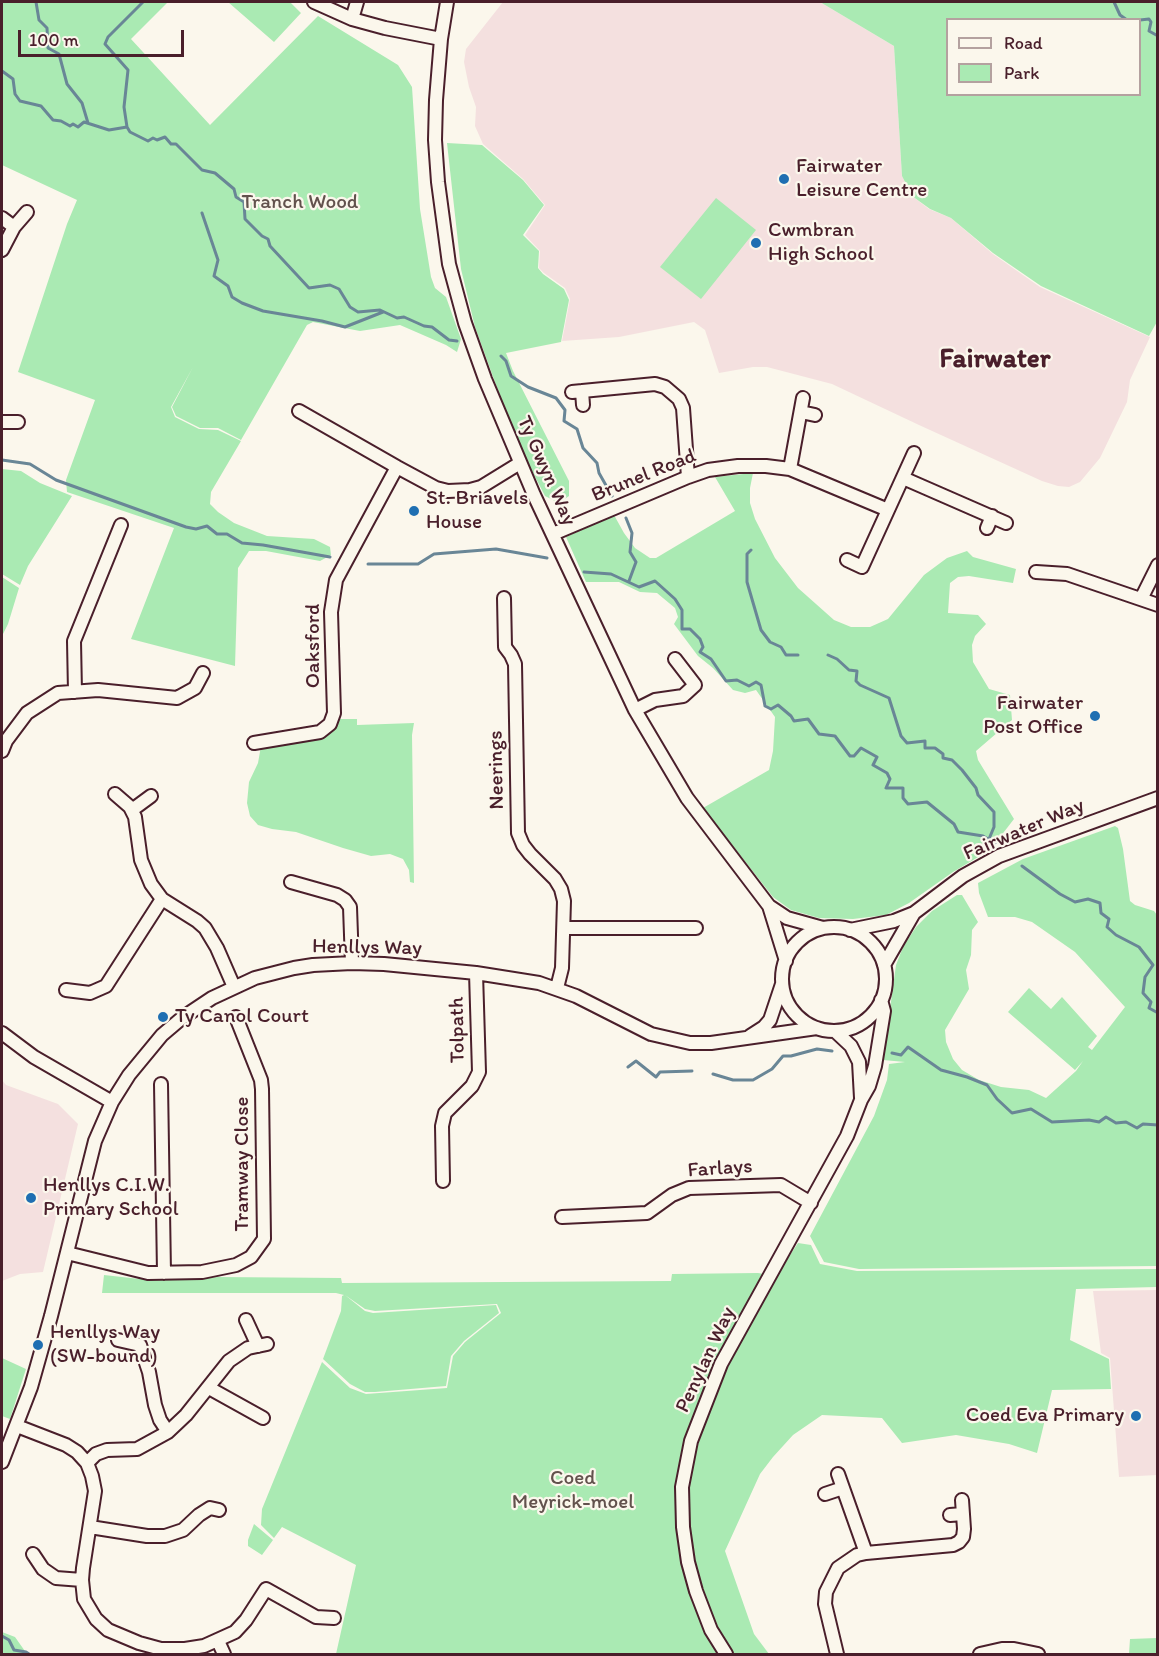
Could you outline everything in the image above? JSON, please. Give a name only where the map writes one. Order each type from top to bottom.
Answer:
[{"type":"street","points":[[314,2],[352,19],[441,39]]},
{"type":"street","points":[[352,19],[357,2]]},
{"type":"street","name":"Ty Gwyn Way","points":[[447,2],[441,39],[435,140],[449,264],[465,323],[520,463],[635,710],[687,798],[769,906],[787,918],[826,929]]},
{"type":"street","points":[[2,250],[14,227],[27,212]]},
{"type":"street","points":[[2,218],[14,227]]},
{"type":"street","points":[[583,405],[577,392],[655,384],[665,387],[679,399],[683,408],[688,477]]},
{"type":"street","points":[[790,469],[803,398]]},
{"type":"street","points":[[299,411],[436,488],[458,492],[481,486],[520,463]]},
{"type":"street","points":[[801,412],[816,415]]},
{"type":"street","points":[[2,422],[18,422]]},
{"type":"street","points":[[847,560],[862,567],[914,453]]},
{"type":"street","name":"Brunel Road","points":[[553,534],[688,477],[728,466],[766,466],[790,469],[888,510]]},
{"type":"street","name":"Oaksford","points":[[254,743],[320,732],[330,724],[334,713],[331,612],[336,580],[397,467]]},
{"type":"street","points":[[903,478],[989,522],[1006,522]]},
{"type":"street","points":[[75,692],[74,641],[121,525]]},
{"type":"street","points":[[1141,599],[1158,565]]},
{"type":"street","points":[[1036,572],[1067,574],[1158,606]]},
{"type":"street","name":"Neerings","points":[[504,598],[505,647],[515,664],[518,833],[523,845],[555,879],[564,901],[562,968],[556,988]]},
{"type":"street","points":[[635,710],[655,700],[683,696],[695,685],[675,659]]},
{"type":"street","points":[[2,750],[27,713],[58,693],[98,690],[177,698],[195,688],[203,673]]},
{"type":"street","points":[[115,794],[132,810],[135,817],[145,873],[162,899],[205,928],[217,948],[234,987]]},
{"type":"street","points":[[132,810],[151,796]]},
{"type":"street","name":"Fairwater Way","points":[[850,930],[878,926],[914,913],[963,876],[999,856],[1158,798]]},
{"type":"street","points":[[291,882],[337,895],[345,900],[350,907],[352,963]]},
{"type":"street","points":[[66,990],[90,993],[106,986],[162,899]]},
{"type":"street","name":"Ty Gwyn Way","points":[[769,906],[786,961]]},
{"type":"street","name":"Fairwater Way","points":[[884,965],[914,913]]},
{"type":"street","points":[[564,928],[696,928]]},
{"type":"street","points":[[749,1037],[770,1020],[783,984],[786,961],[795,946],[810,934],[826,929],[850,930],[868,940],[875,947],[884,965],[886,985],[874,1013],[848,1029],[835,1031],[817,1028],[801,1019],[794,1012],[784,994],[783,984]]},
{"type":"street","name":"Henllys Way","points":[[2,1462],[39,1361],[95,1142],[112,1102],[129,1075],[162,1035],[212,998],[234,987],[279,971],[313,964],[352,963],[477,973],[556,988],[604,1009],[651,1034],[671,1039],[711,1043],[817,1028]]},
{"type":"street","name":"Tolpath","points":[[443,1181],[442,1126],[445,1113],[472,1086],[479,1072],[477,973]]},
{"type":"street","name":"Penylan Way","points":[[726,1654],[711,1630],[688,1562],[683,1527],[682,1487],[691,1441],[721,1364],[848,1136],[875,1066],[884,1011],[881,1000]]},
{"type":"street","name":"Tramway Close","points":[[67,1253],[123,1268],[164,1273],[202,1272],[236,1266],[251,1257],[264,1239],[261,1080],[236,1017]]},
{"type":"street","name":"Penylan Way","points":[[835,1031],[851,1046],[859,1062],[861,1100]]},
{"type":"street","points":[[2,1033],[33,1057],[112,1102]]},
{"type":"street","points":[[162,1084],[164,1273]]},
{"type":"street","name":"Farlays","points":[[562,1217],[647,1213],[672,1195],[689,1188],[781,1185],[811,1203]]},
{"type":"street","points":[[87,1463],[96,1454],[107,1450],[137,1449],[168,1432],[186,1415],[229,1361],[248,1348],[262,1345],[246,1320]]},
{"type":"street","points":[[118,1340],[140,1345],[153,1387],[155,1406],[168,1432]]},
{"type":"street","points":[[209,1388],[263,1418]]},
{"type":"street","points":[[17,1426],[66,1445],[77,1452],[87,1463],[94,1491],[82,1580],[84,1599],[96,1619],[137,1649],[185,1649],[218,1641],[235,1632],[246,1620],[266,1589],[316,1617],[334,1618]]},
{"type":"street","points":[[838,1474],[866,1553]]},
{"type":"street","points":[[825,1494],[843,1488]]},
{"type":"street","points":[[837,1654],[825,1604],[826,1592],[838,1568],[857,1555],[866,1553],[953,1545],[959,1542],[963,1537],[957,1514],[962,1500]]},
{"type":"street","points":[[90,1527],[147,1536],[165,1536],[183,1530],[199,1515],[210,1509],[219,1510]]},
{"type":"street","points":[[33,1554],[43,1569],[56,1578],[82,1580]]},
{"type":"street","points":[[218,1641],[224,1654]]},
{"type":"street","points":[[980,1654],[1002,1649],[1038,1654]]},
{"type":"shaded area","name":"Cwmbran High School","points":[[503,2],[820,2],[894,46],[902,176],[912,196],[929,209],[951,218],[993,254],[1040,287],[1150,337],[1130,380],[1127,402],[1100,458],[1080,482],[1069,487],[1058,486],[1042,481],[832,384],[767,367],[719,373],[705,330],[694,322],[619,337],[562,341],[570,299],[565,288],[539,268],[540,251],[525,235],[545,205],[523,179],[483,144],[475,126],[476,107],[464,62],[466,49]]},
{"type":"shaded area","name":"Henllys C.I.W. Primary School","points":[[2,1080],[6,1085],[58,1104],[78,1124],[43,1272],[20,1274],[2,1281]]},
{"type":"shaded area","name":"Coed Eva Primary","points":[[1157,1290],[1157,1475],[1119,1477],[1110,1358],[1101,1353],[1093,1291]]},
{"type":"green space","name":"Tranch Wood","points":[[2,2],[168,2],[131,39],[210,125],[318,16],[398,65],[412,87],[420,209],[431,277],[435,288],[446,297],[461,339],[457,352],[400,325],[360,331],[313,322],[307,325],[241,440],[218,428],[200,428],[176,416],[172,407],[193,367],[171,407],[175,417],[199,429],[218,430],[241,441],[211,492],[210,504],[218,512],[234,523],[267,536],[314,539],[330,547],[331,555],[320,561],[266,551],[249,551],[238,568],[235,666],[131,639],[174,528],[67,492],[66,480],[95,400],[18,372],[77,200],[2,165]]},
{"type":"green space","points":[[228,2],[290,2],[301,13],[274,42]]},
{"type":"green space","points":[[820,2],[1157,2],[1158,320],[1149,336],[1041,286],[993,253],[951,218],[930,209],[912,196],[902,176],[894,46]]},
{"type":"green space","points":[[447,143],[482,145],[523,180],[544,205],[523,235],[539,251],[538,268],[564,289],[569,300],[561,342],[506,353],[569,481],[569,496],[559,503],[545,496],[516,440],[475,327],[461,269]]},
{"type":"green space","points":[[716,198],[756,230],[701,299],[660,267]]},
{"type":"green space","points":[[2,469],[21,471],[40,483],[72,496],[28,566],[20,585],[2,574]]},
{"type":"green space","points":[[753,473],[750,503],[755,519],[775,558],[798,588],[834,620],[851,627],[870,627],[888,619],[924,575],[947,558],[967,551],[973,557],[1016,569],[1013,583],[969,576],[958,577],[950,583],[948,613],[978,615],[986,624],[975,636],[972,645],[973,662],[989,689],[1010,695],[1012,720],[976,751],[978,760],[1014,819],[990,850],[953,872],[909,903],[886,915],[853,919],[819,918],[791,910],[773,897],[703,808],[769,770],[773,751],[775,717],[756,690],[745,693],[733,690],[713,668],[698,656],[674,624],[678,617],[675,608],[657,593],[640,592],[619,582],[586,582],[566,537],[614,515],[635,548],[650,558],[656,558],[735,511],[715,477]]},
{"type":"green space","points":[[2,577],[19,588],[2,636]]},
{"type":"green space","points":[[338,719],[357,719],[357,725],[414,723],[412,735],[414,883],[410,882],[409,870],[403,859],[390,854],[371,856],[296,832],[272,829],[258,825],[250,816],[247,803],[249,782],[258,763],[261,746],[326,735],[336,727]]},
{"type":"green space","points":[[1115,826],[1118,828],[1123,849],[1130,901],[1154,911],[1157,915],[1157,1266],[859,1269],[824,1262],[810,1236],[874,1116],[887,1080],[889,1064],[905,1062],[883,1060],[896,965],[903,947],[916,927],[932,911],[957,895],[962,895],[978,922],[972,930],[971,955],[966,970],[969,989],[945,1030],[946,1042],[953,1059],[962,1070],[979,1080],[1001,1087],[1029,1090],[1046,1098],[1076,1071],[1083,1061],[1075,1070],[1008,1012],[1029,988],[1051,1009],[1062,997],[1097,1036],[1088,1047],[1092,1050],[1125,1007],[1075,952],[1032,922],[1015,917],[988,917],[979,893],[978,883],[1023,859]]},
{"type":"green space","name":"Coed Meyrick-moel","points":[[798,1243],[811,1245],[820,1264],[857,1271],[1158,1269],[1157,1287],[1076,1289],[1070,1340],[1109,1359],[1111,1389],[1052,1390],[1037,1453],[1009,1444],[956,1435],[902,1443],[882,1418],[822,1415],[793,1435],[760,1474],[725,1551],[754,1634],[769,1654],[336,1654],[356,1565],[282,1527],[274,1538],[261,1525],[262,1509],[322,1362],[350,1388],[366,1394],[447,1388],[453,1356],[465,1342],[501,1313],[497,1304],[375,1311],[365,1309],[345,1295],[365,1311],[373,1313],[496,1305],[499,1313],[464,1341],[451,1356],[446,1386],[365,1392],[350,1384],[323,1359],[341,1311],[344,1295],[336,1293],[102,1293],[104,1275],[183,1280],[218,1277],[341,1278],[342,1283],[671,1281],[672,1274],[758,1273],[776,1276]]},
{"type":"green space","points":[[2,1358],[26,1369],[10,1419],[2,1416]]},
{"type":"green space","points":[[254,1524],[273,1540],[262,1555],[248,1546]]},
{"type":"green space","points":[[2,1632],[15,1637],[27,1654],[2,1654]]},
{"type":"green space","points":[[1157,1638],[1157,1654],[1129,1654],[1130,1639]]},
{"type":"waterway","points":[[36,2],[39,20],[47,28],[48,48],[59,54],[67,84],[82,103],[88,123]]},
{"type":"waterway","points":[[127,127],[124,107],[128,70],[105,44],[108,37],[143,2]]},
{"type":"waterway","points":[[1114,2],[1120,15],[1124,18]]},
{"type":"waterway","points":[[1141,20],[1149,19],[1151,22],[1149,31],[1158,36]]},
{"type":"waterway","points":[[2,71],[13,79],[15,94],[20,101],[41,106],[53,120],[78,127],[84,122],[109,130],[127,127],[130,132],[148,141],[165,137],[171,144],[176,144],[202,170],[215,173],[234,189],[236,197],[244,202],[245,219],[268,239],[270,246],[309,288],[330,285],[339,289],[350,307],[358,312],[380,310],[397,318],[404,317],[432,327],[449,340],[457,341]]},
{"type":"waterway","points":[[202,213],[218,260],[214,276],[228,286],[232,297],[242,303],[263,311],[345,327],[383,312]]},
{"type":"waterway","points":[[501,356],[506,361],[511,376],[528,387],[556,398],[565,410],[564,421],[577,429],[583,448],[597,463],[599,473],[612,496]]},
{"type":"waterway","points":[[2,460],[30,464],[56,480],[186,527],[196,529],[207,526],[217,534],[227,534],[242,543],[330,557]]},
{"type":"waterway","points":[[626,518],[632,533],[630,552],[636,562],[629,581]]},
{"type":"waterway","points":[[368,564],[418,564],[434,554],[496,549],[547,558]]},
{"type":"waterway","points":[[751,550],[747,554],[747,582],[761,630],[770,642],[781,647],[786,655],[798,655]]},
{"type":"waterway","points":[[584,572],[611,574],[639,587],[655,581],[675,599],[682,610],[682,629],[690,629],[700,639],[703,647],[700,652],[711,659],[726,681],[737,680],[749,686],[756,682],[761,685],[765,706],[771,709],[778,705],[794,721],[808,719],[819,734],[835,736],[850,756],[854,756],[861,748],[877,757],[873,765],[887,773],[890,779],[886,788],[903,788],[903,798],[908,804],[927,802],[954,824],[958,832],[983,836],[995,843]]},
{"type":"waterway","points":[[828,655],[837,659],[849,670],[857,671],[856,681],[860,685],[889,698],[901,736],[907,743],[925,741],[925,748],[935,748],[943,754],[943,758],[952,760],[962,770],[976,788],[978,795],[994,812],[994,827],[989,839]]},
{"type":"waterway","points":[[1022,866],[1060,894],[1075,902],[1088,899],[1100,903],[1101,913],[1109,919],[1107,927],[1116,935],[1139,947],[1153,965],[1145,977],[1143,993],[1151,1002],[1149,1008],[1158,1013]]},
{"type":"waterway","points":[[892,1053],[901,1055],[908,1047],[941,1070],[987,1085],[997,1099],[1012,1113],[1031,1109],[1052,1122],[1089,1120],[1099,1122],[1106,1117],[1116,1123],[1126,1122],[1137,1128],[1143,1124],[1158,1125]]},
{"type":"waterway","points":[[713,1074],[733,1080],[753,1080],[772,1069],[783,1056],[817,1049],[832,1051]]},
{"type":"waterway","points":[[628,1067],[636,1061],[656,1077],[660,1072],[692,1071]]},
{"type":"waterway","points":[[2,1636],[9,1640],[14,1650],[29,1654]]},
{"type":"place","name":"Fairwater Leisure Centre","points":[[784,179]]},
{"type":"place","name":"Cwmbran High School","points":[[756,243]]},
{"type":"place","name":"St. Briavels House","points":[[414,511]]},
{"type":"place","name":"Fairwater Post Office","points":[[1095,716]]},
{"type":"place","name":"Ty Canol Court","points":[[163,1017]]},
{"type":"place","name":"Henllys C.I.W. Primary School","points":[[31,1198]]},
{"type":"place","name":"Henllys Way (SW-bound)","points":[[38,1345]]},
{"type":"place","name":"Coed Eva Primary","points":[[1136,1416]]},
{"type":"district","name":"Fairwater","points":[[995,360]]}]
